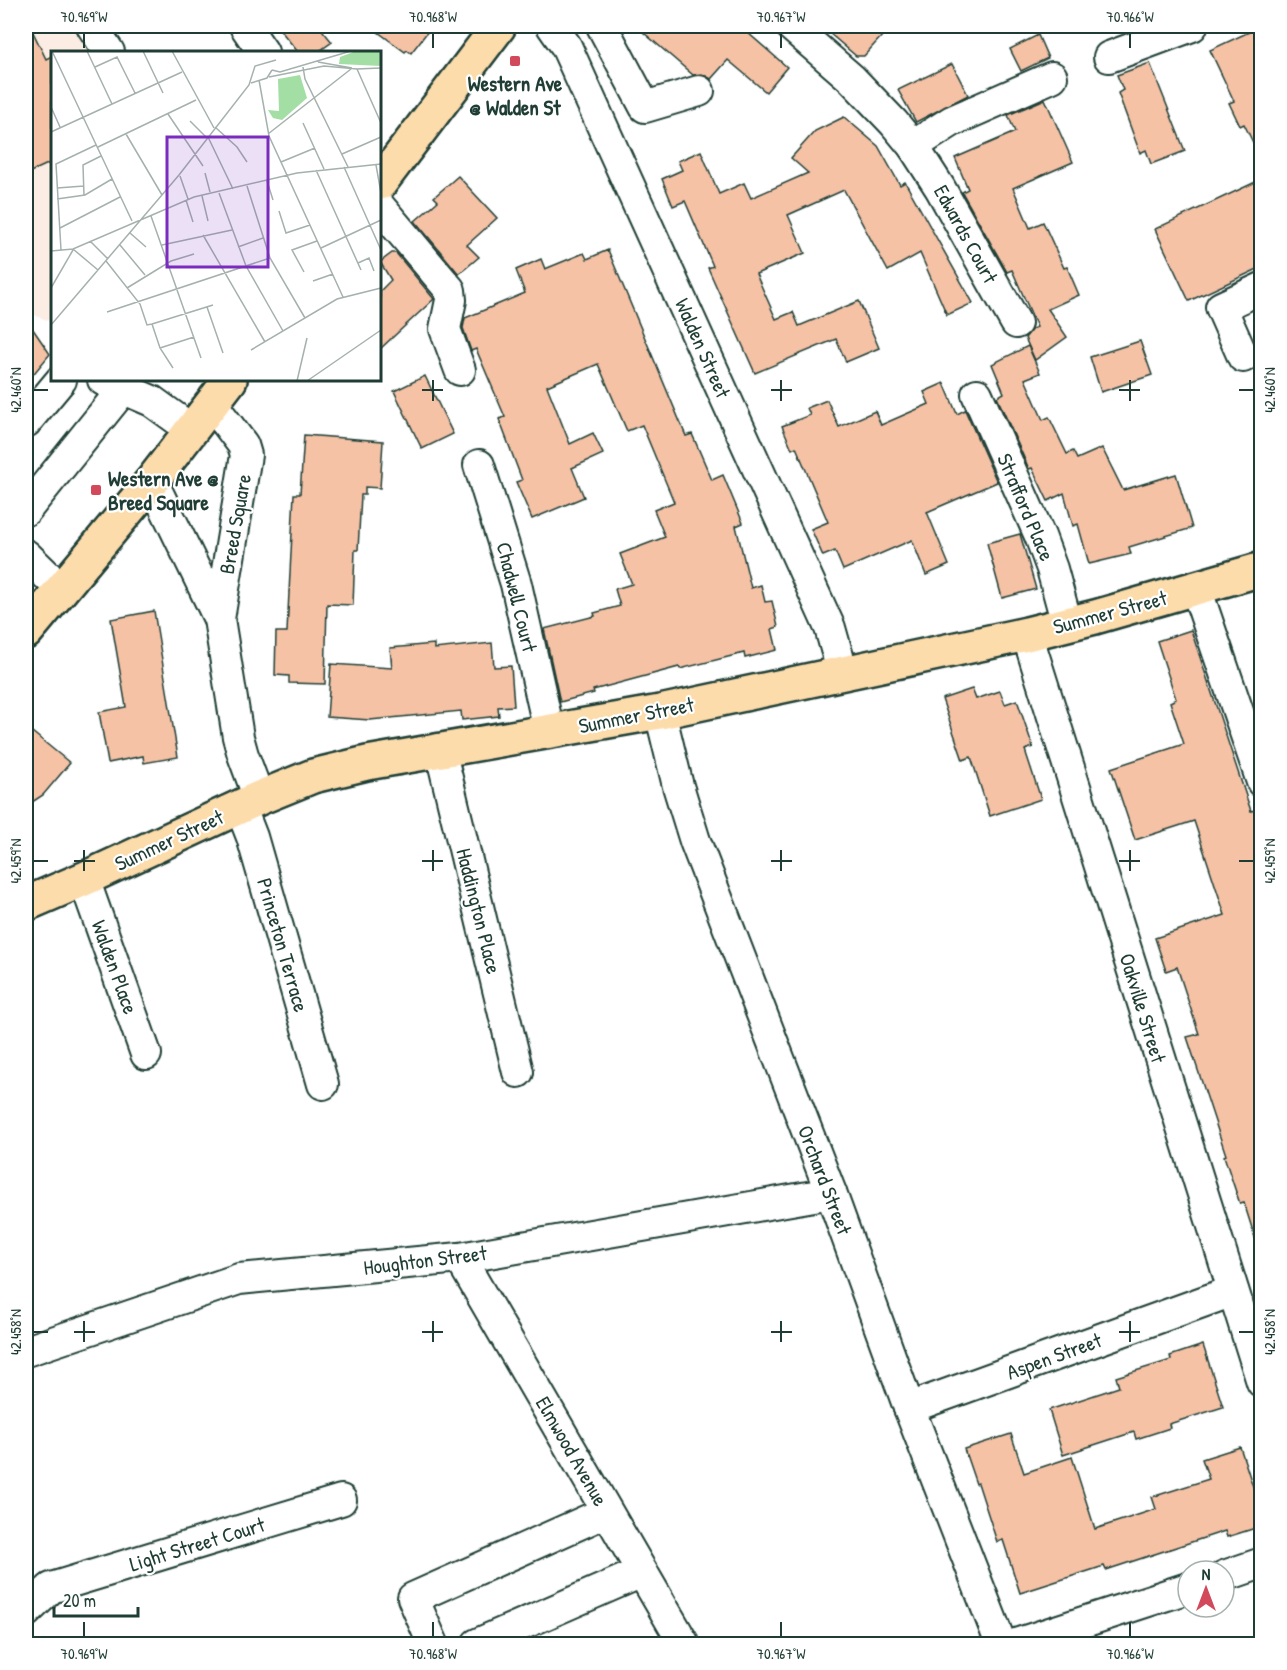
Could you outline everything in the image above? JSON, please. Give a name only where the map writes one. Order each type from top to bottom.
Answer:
[{"type":"main road","points":[[381,182],[498,26]]},
{"type":"main road","points":[[26,632],[152,481],[221,392]]},
{"type":"main road","name":"Summer Street","points":[[26,904],[250,802],[313,776],[440,749],[660,712],[1027,634],[1262,569]]},
{"type":"street","points":[[245,26],[263,51]]},
{"type":"street","name":"Walden Street","points":[[552,26],[566,46],[830,628],[843,674]]},
{"type":"street","points":[[602,26],[645,107],[699,91]]},
{"type":"street","name":"Edwards Court","points":[[791,26],[852,79],[913,146],[940,188],[1016,323]]},
{"type":"street","points":[[1109,57],[1192,26]]},
{"type":"street","points":[[913,146],[952,121],[1052,77]]},
{"type":"street","points":[[589,98],[631,80]]},
{"type":"street","points":[[381,208],[450,291],[451,300],[446,334],[460,370]]},
{"type":"street","points":[[1243,357],[1221,308],[1262,288]]},
{"type":"street","points":[[26,422],[60,381]]},
{"type":"street","points":[[26,510],[114,384],[152,401],[192,430]]},
{"type":"street","name":"Breed Square","points":[[219,620],[246,455],[221,392]]},
{"type":"street","name":"Strafford Place","points":[[976,394],[1040,536],[1055,578],[1067,624]]},
{"type":"street","name":"Chadwell Court","points":[[479,465],[516,584],[549,731]]},
{"type":"street","name":"Breed Square","points":[[152,481],[219,620],[250,802]]},
{"type":"street","points":[[26,555],[61,589]]},
{"type":"street","points":[[1196,588],[1262,782]]},
{"type":"street","name":"Oakville Street","points":[[1027,634],[1262,1382]]},
{"type":"street","name":"Orchard Street","points":[[660,712],[678,786],[695,841],[831,1193],[909,1408],[1001,1644]]},
{"type":"street","name":"Haddington Place","points":[[440,749],[518,1072]]},
{"type":"street","name":"Princeton Terrace","points":[[250,802],[252,837],[323,1084]]},
{"type":"street","name":"Walden Place","points":[[84,879],[146,1054]]},
{"type":"street","name":"Houghton Street","points":[[26,1351],[240,1279],[460,1258],[831,1193]]},
{"type":"street","name":"Elmwood Avenue","points":[[460,1258],[684,1644]]},
{"type":"street","name":"Aspen Street","points":[[909,1408],[1233,1291]]},
{"type":"street","name":"Light Street Court","points":[[26,1612],[51,1588],[341,1500]]},
{"type":"street","points":[[434,1644],[413,1598],[606,1512]]},
{"type":"street","points":[[1236,1572],[1262,1563]]},
{"type":"street","points":[[477,1644],[642,1572]]},
{"type":"street","points":[[1016,1644],[1176,1592]]},
{"type":"shaded area","points":[[26,26],[105,26],[121,51],[51,51],[51,322],[26,312]]},
{"type":"building","points":[[26,26],[30,26],[46,59],[51,56],[51,162],[26,174]]},
{"type":"building","points":[[277,26],[319,26],[332,42],[319,51],[297,51]]},
{"type":"building","points":[[370,26],[432,26],[411,53],[407,50],[405,52]]},
{"type":"building","points":[[636,26],[740,26],[787,67],[766,92],[728,60],[711,79],[702,74],[693,75]]},
{"type":"building","points":[[821,26],[891,26],[864,56],[856,56]]},
{"type":"building","points":[[1262,26],[1262,161],[1244,124],[1240,126],[1229,103],[1234,101],[1210,50]]},
{"type":"building","points":[[1038,35],[1048,58],[1021,71],[1010,49]]},
{"type":"building","points":[[1150,63],[1185,151],[1151,164],[1146,150],[1140,153],[1118,93],[1123,90],[1117,75]]},
{"type":"building","points":[[952,64],[968,95],[916,122],[898,90]]},
{"type":"building","points":[[1045,99],[1073,162],[1013,188],[1030,228],[1043,222],[1079,295],[1048,309],[1067,337],[1035,360],[1025,338],[1032,329],[1037,327],[1012,270],[1007,272],[962,192],[968,189],[955,158],[1015,132],[1008,115]]},
{"type":"building","points":[[844,117],[878,146],[900,185],[905,182],[973,303],[947,315],[920,253],[888,271],[844,190],[788,215],[805,253],[756,274],[776,319],[793,312],[799,326],[859,301],[879,348],[846,362],[836,339],[755,373],[708,268],[713,266],[685,201],[673,206],[662,179],[682,170],[678,161],[701,151],[719,194],[744,183],[751,198],[808,173],[791,158],[815,131]]},
{"type":"building","points":[[458,176],[497,218],[467,245],[479,257],[459,274],[415,221],[438,201],[434,197]]},
{"type":"building","points":[[1262,179],[1262,267],[1189,301],[1155,229]]},
{"type":"building","points":[[608,250],[686,436],[692,434],[712,480],[723,475],[743,523],[736,526],[751,588],[761,585],[765,602],[772,601],[778,627],[772,629],[777,650],[745,658],[744,653],[680,669],[679,667],[593,690],[594,693],[560,702],[544,629],[595,616],[594,613],[620,606],[615,589],[632,584],[620,554],[665,537],[654,510],[674,502],[642,425],[627,431],[598,364],[547,386],[570,444],[593,433],[603,454],[572,468],[584,497],[532,519],[516,482],[522,480],[499,419],[505,417],[476,349],[471,351],[463,328],[465,318],[525,293],[516,270],[541,259],[545,269],[584,253],[587,259]]},
{"type":"building","points":[[392,253],[396,253],[434,299],[381,348],[381,290],[391,280],[381,261]]},
{"type":"building","points":[[26,319],[50,354],[26,383]]},
{"type":"building","points":[[1140,341],[1152,375],[1101,392],[1090,357]]},
{"type":"building","points":[[1028,346],[1040,373],[1025,379],[1043,420],[1049,417],[1067,454],[1073,451],[1077,459],[1102,448],[1123,490],[1176,474],[1192,528],[1129,547],[1131,554],[1089,564],[1078,524],[1073,526],[1064,493],[1048,501],[1032,468],[1029,469],[997,397],[1004,393],[992,364]]},
{"type":"building","points":[[425,376],[453,434],[422,449],[394,391]]},
{"type":"building","points":[[944,383],[957,414],[965,410],[997,482],[927,512],[949,565],[926,575],[912,540],[843,570],[835,551],[823,556],[811,529],[828,522],[796,447],[792,449],[782,426],[810,415],[807,408],[827,400],[839,427],[875,411],[881,425],[929,404],[924,392]]},
{"type":"building","points":[[304,435],[383,441],[380,488],[365,487],[365,495],[361,495],[358,550],[355,550],[353,605],[327,604],[325,684],[289,683],[289,676],[275,675],[276,632],[287,632],[294,494],[300,494]]},
{"type":"building","points":[[1020,534],[1036,589],[1002,598],[987,543]]},
{"type":"building","points":[[154,611],[178,757],[144,763],[143,756],[108,763],[99,712],[126,707],[111,619]]},
{"type":"building","points":[[1191,630],[1251,811],[1262,808],[1262,1243],[1257,1244],[1244,1203],[1240,1204],[1187,1037],[1199,1034],[1177,967],[1166,971],[1155,938],[1225,915],[1194,821],[1135,840],[1111,768],[1184,744],[1170,702],[1176,699],[1157,641]]},
{"type":"building","points":[[492,643],[494,667],[511,666],[514,706],[498,707],[499,716],[462,720],[461,711],[370,720],[327,717],[331,664],[392,668],[390,648],[434,644],[434,649]]},
{"type":"building","points":[[972,689],[976,699],[1000,691],[1005,704],[1017,700],[1033,747],[1025,750],[1041,799],[990,816],[971,757],[963,760],[942,699]]},
{"type":"building","points":[[26,727],[70,763],[43,795],[26,806]]},
{"type":"building","points":[[1203,1345],[1223,1407],[1169,1424],[1170,1428],[1136,1439],[1134,1432],[1063,1455],[1049,1410],[1119,1387],[1116,1377],[1171,1360],[1170,1356]]},
{"type":"building","points":[[1011,1434],[1024,1473],[1072,1457],[1095,1529],[1156,1509],[1152,1497],[1209,1479],[1202,1459],[1240,1447],[1262,1514],[1262,1526],[1227,1537],[1225,1531],[1106,1570],[1104,1566],[1020,1593],[1003,1540],[997,1542],[978,1483],[976,1484],[964,1449]]},
{"type":"place","name":"Western Ave @ Walden St","points":[[515,61]]},
{"type":"place","name":"Western Ave @ Breed Square","points":[[96,490]]}]
